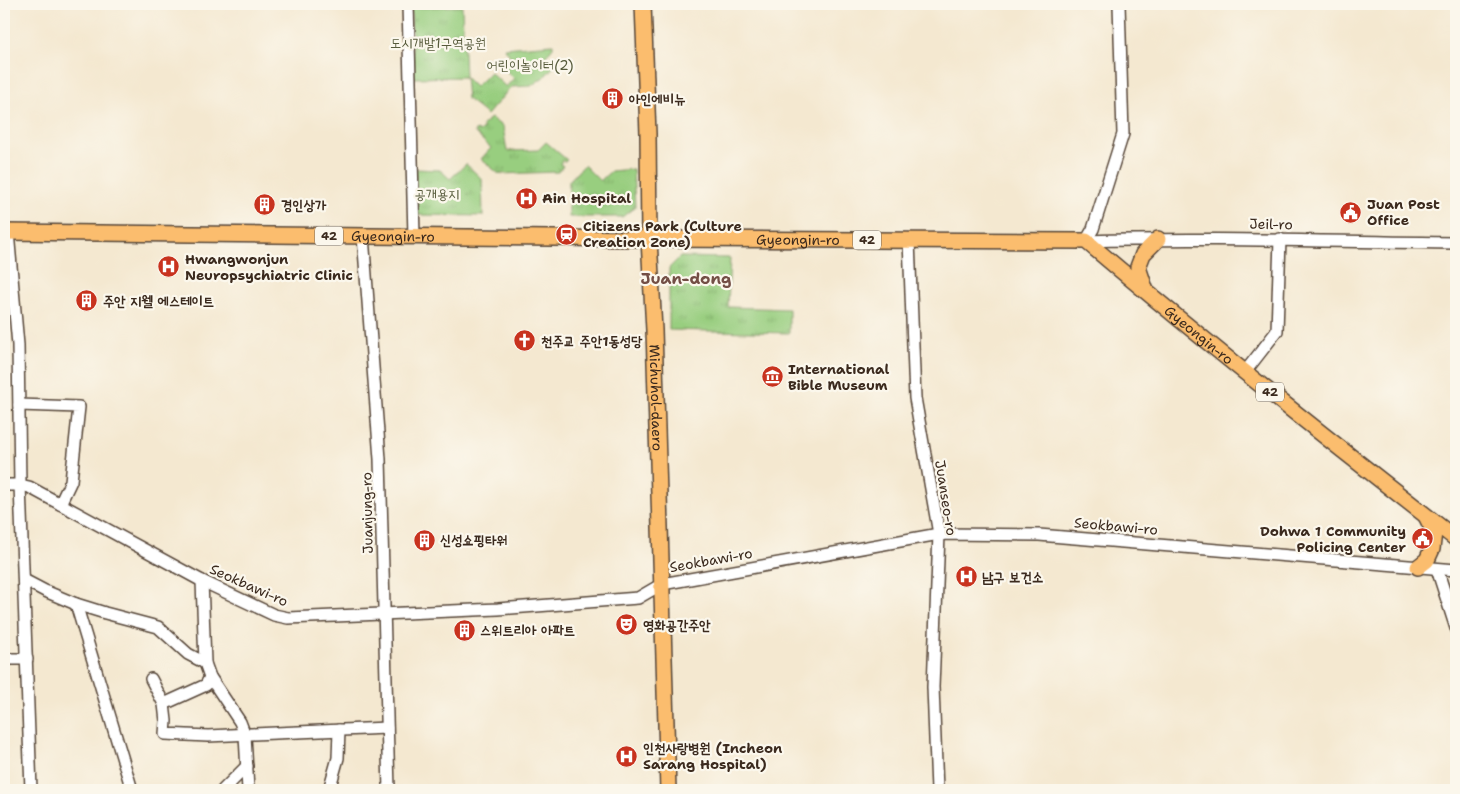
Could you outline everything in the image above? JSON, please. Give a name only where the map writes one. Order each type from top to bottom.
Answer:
[{"type":"main road","name":"Michuhol-daero","points":[[643,4],[668,790]]},
{"type":"main road","name":"Gyeongin-ro","points":[[6,232],[649,239],[1086,241],[1146,293],[1456,539]]},
{"type":"main road","points":[[1146,293],[1138,267],[1143,254],[1158,239]]},
{"type":"main road","points":[[1418,567],[1428,560],[1432,549],[1434,532],[1425,515]]},
{"type":"street","points":[[408,4],[414,236]]},
{"type":"street","points":[[1086,241],[1093,229],[1123,134],[1119,4]]},
{"type":"street","points":[[6,232],[18,346],[20,484],[31,790]]},
{"type":"street","name":"Juanjung-ro","points":[[363,236],[380,459],[389,790]]},
{"type":"street","points":[[1245,372],[1278,330],[1280,239]]},
{"type":"street","name":"Jeil-ro","points":[[1086,241],[1280,239],[1456,243]]},
{"type":"street","name":"Juanseo-ro","points":[[909,240],[915,398],[938,534],[933,687],[937,790]]},
{"type":"street","points":[[19,405],[79,407],[71,482],[60,504]]},
{"type":"street","name":"Seokbawi-ro","points":[[4,485],[20,484],[29,488],[202,581],[274,615],[288,618],[498,609],[638,598],[662,584],[938,534],[1039,535],[1456,570]]},
{"type":"street","points":[[1437,569],[1456,628]]},
{"type":"street","points":[[24,580],[76,604],[158,627],[188,654],[205,663]]},
{"type":"street","points":[[202,581],[205,663],[210,677],[240,722],[245,735],[248,790]]},
{"type":"street","points":[[76,604],[132,790]]},
{"type":"street","points":[[4,659],[26,659]]},
{"type":"street","points":[[164,704],[206,684],[210,677]]},
{"type":"street","points":[[151,679],[164,704],[165,734],[245,735],[387,728]]},
{"type":"street","points":[[329,790],[338,758],[339,730]]},
{"type":"street","points":[[223,790],[247,766]]},
{"type":"green space","name":"도시개발1구역공원","points":[[462,6],[465,77],[413,78],[411,8]]},
{"type":"green space","name":"어린이놀이터(2)","points":[[553,44],[553,47],[546,56],[555,65],[545,76],[531,86],[511,87],[487,115],[467,99],[465,77],[475,87],[490,72],[506,87],[514,78],[504,69],[512,58],[504,48]]},
{"type":"green space","points":[[491,118],[503,127],[507,151],[538,150],[546,142],[567,160],[565,162],[562,160],[560,164],[563,166],[558,172],[499,174],[481,159],[491,148],[474,132],[476,130],[479,132],[484,128],[482,125]]},
{"type":"green space","name":"공개용지","points":[[466,164],[482,179],[483,216],[417,215],[415,169],[440,170],[450,179]]},
{"type":"green space","points":[[584,165],[600,181],[611,171],[633,169],[635,207],[622,217],[569,217],[569,181]]},
{"type":"green space","points":[[680,257],[730,258],[728,307],[789,309],[789,333],[669,330],[669,268]]},
{"type":"place","name":"아인에비뉴","points":[[613,99]]},
{"type":"place","name":"Ain Hospital","points":[[526,198]]},
{"type":"place","name":"경인상가","points":[[265,205]]},
{"type":"place","name":"Juan Post Office","points":[[1351,212]]},
{"type":"place","name":"Citizens Park (Culture Creation Zone)","points":[[567,234]]},
{"type":"place","name":"Hwangwonjun Neuropsychiatric Clinic","points":[[169,267]]},
{"type":"place","name":"주안 지웰 에스테이트","points":[[87,301]]},
{"type":"place","name":"천주교 주안1동성당","points":[[525,341]]},
{"type":"place","name":"International Bible Museum","points":[[772,377]]},
{"type":"place","name":"Dohwa 1 Community Policing Center","points":[[1422,539]]},
{"type":"place","name":"신성쇼핑타워","points":[[424,540]]},
{"type":"place","name":"남구 보건소","points":[[966,577]]},
{"type":"place","name":"영화공간주안","points":[[627,625]]},
{"type":"place","name":"스위트리아 아파트","points":[[464,630]]},
{"type":"place","name":"인천사랑병원 (Incheon Sarang Hospital)","points":[[627,756]]},
{"type":"district","name":"Juan-dong","points":[[686,278]]}]
